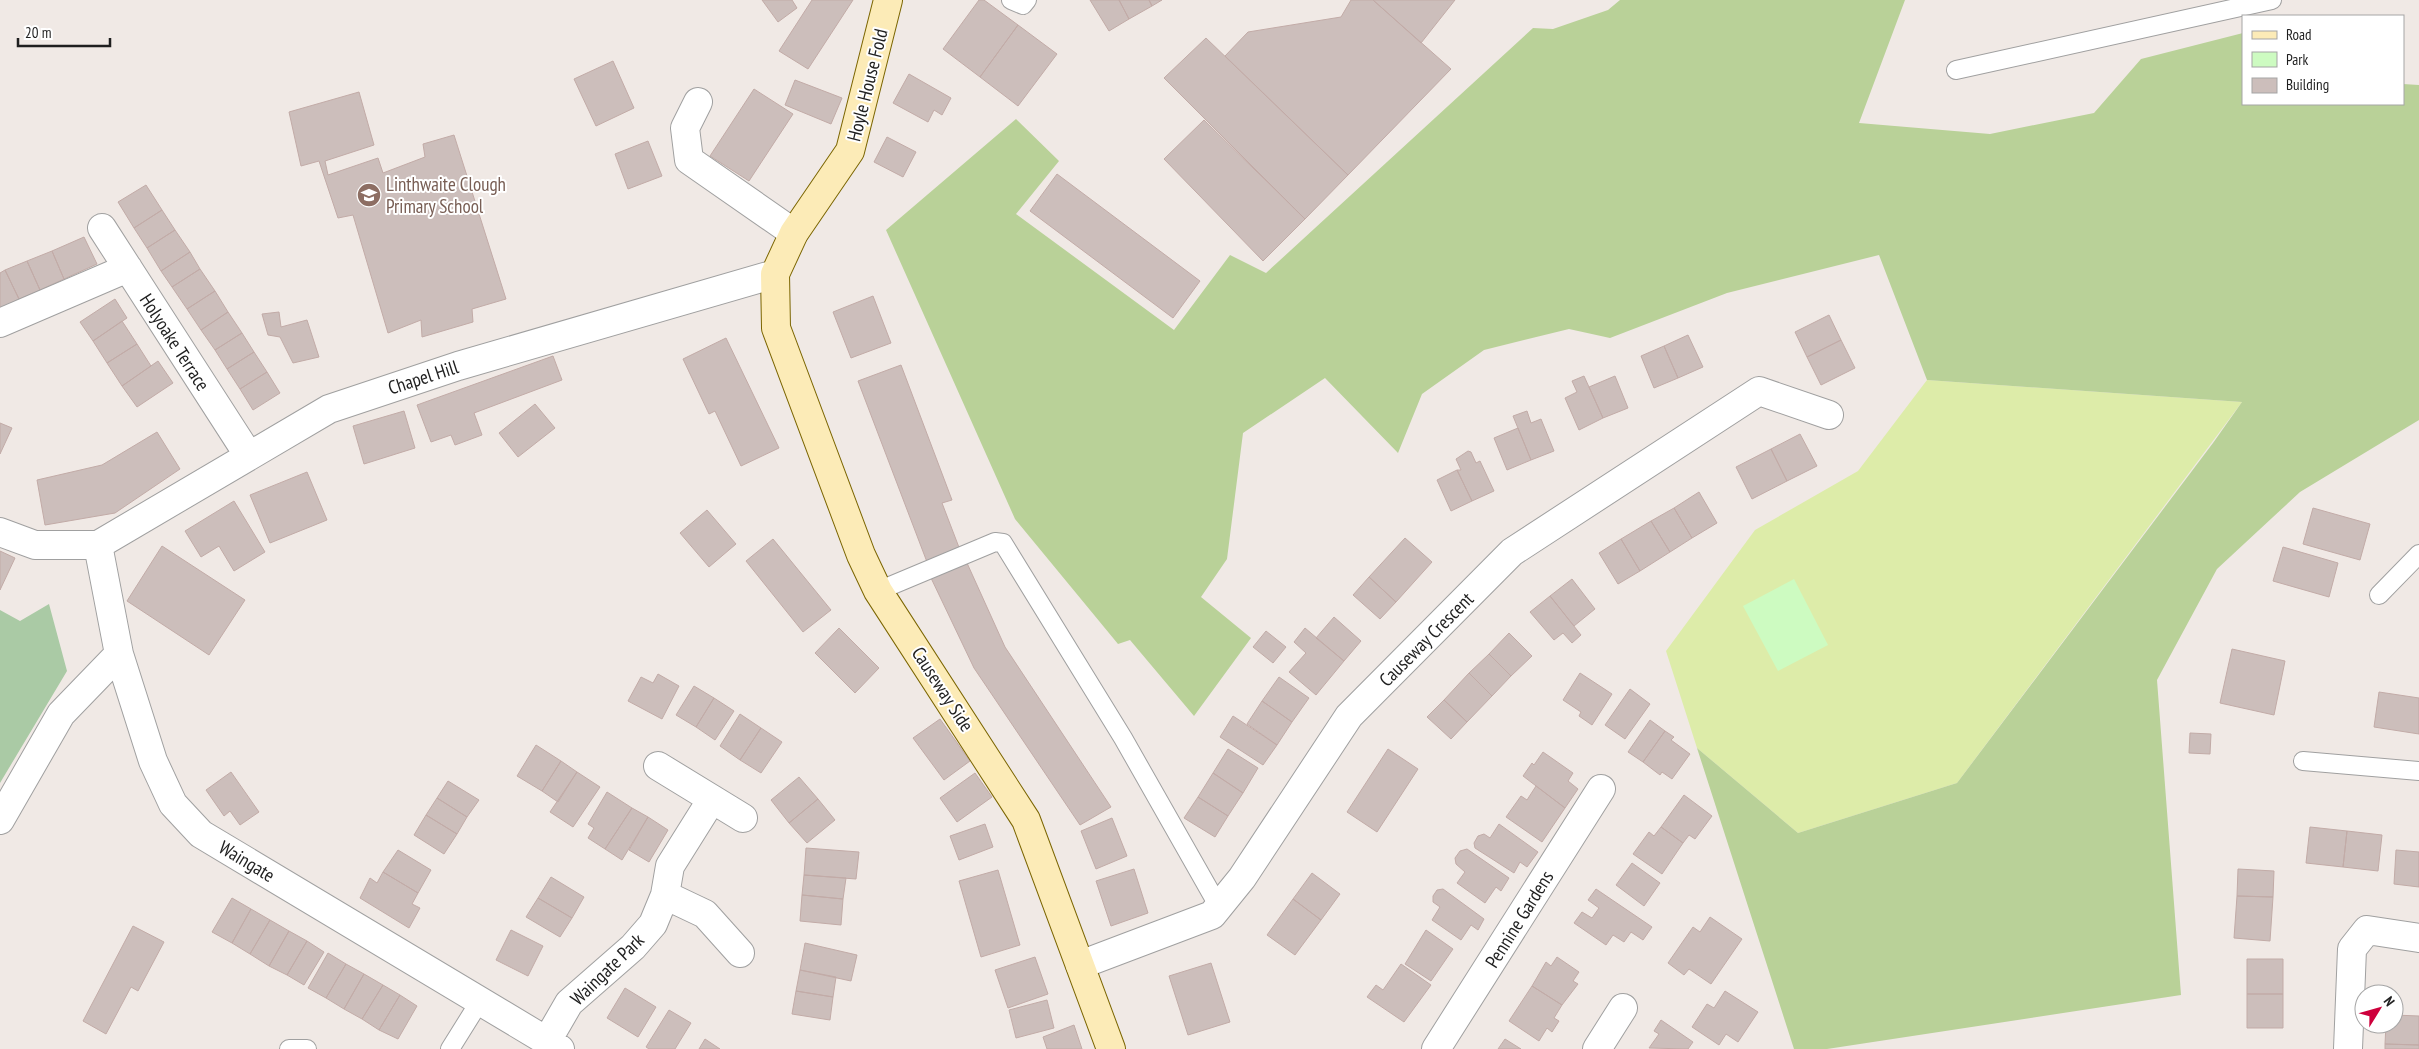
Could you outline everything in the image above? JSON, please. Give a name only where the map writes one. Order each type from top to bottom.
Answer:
[{"type":"street","name":"Hoyle House Fold","points":[[776,328],[775,274],[794,233],[850,151],[888,0]]},
{"type":"street","points":[[698,102],[684,128],[690,160],[794,233]]},
{"type":"street","name":"Holyoake Terrace","points":[[102,228],[249,456]]},
{"type":"street","points":[[0,323],[128,268]]},
{"type":"street","name":"Chapel Hill","points":[[98,545],[329,409],[458,366],[775,274]]},
{"type":"street","name":"Causeway Side","points":[[776,328],[861,554],[878,591],[1026,820],[1111,1049]]},
{"type":"street","name":"Causeway Crescent","points":[[1080,965],[1212,915],[1242,878],[1349,716],[1512,552],[1759,391],[1829,415]]},
{"type":"street","points":[[0,532],[35,545],[98,545]]},
{"type":"street","name":"Waingate","points":[[98,545],[119,654],[153,761],[172,804],[202,834],[554,1045]]},
{"type":"street","points":[[0,820],[61,714],[119,654]]},
{"type":"street","points":[[658,766],[743,818]]},
{"type":"street","name":"Pennine Gardens","points":[[1436,1049],[1601,789]]},
{"type":"street","name":"Waingate Park","points":[[554,1045],[569,1003],[633,947],[653,924],[664,895],[670,866],[712,799]]},
{"type":"street","points":[[664,895],[705,914],[740,953]]},
{"type":"street","points":[[2348,1049],[2352,949],[2367,930],[2419,938]]},
{"type":"street","points":[[1597,1049],[1623,1008]]},
{"type":"lane","points":[[1011,0],[1023,5],[1027,0]]},
{"type":"lane","points":[[1956,70],[2272,0]]},
{"type":"lane","points":[[878,591],[995,542],[1003,543],[1124,738],[1219,907]]},
{"type":"lane","points":[[2378,595],[2419,554]]},
{"type":"lane","points":[[2303,760],[2419,771]]},
{"type":"lane","points":[[450,1049],[480,1001]]},
{"type":"lane","points":[[289,1049],[306,1049]]},
{"type":"green space","points":[[1620,0],[1905,0],[1859,123],[1990,134],[2094,113],[2141,59],[2242,33],[2242,105],[2404,105],[2404,84],[2419,85],[2419,420],[2300,492],[2217,569],[2157,680],[2181,995],[1827,1049],[1794,1049],[1697,748],[1798,833],[1957,783],[2242,402],[1927,380],[1879,255],[1727,293],[1610,338],[1569,329],[1484,350],[1422,394],[1398,453],[1325,378],[1243,433],[1227,559],[1201,597],[1251,638],[1194,716],[1130,640],[1118,644],[1015,519],[886,230],[1016,119],[1059,161],[1016,214],[1174,330],[1230,255],[1266,273],[1533,28],[1553,29],[1608,10]]},
{"type":"green space","points":[[1927,380],[2242,402],[1957,783],[1798,833],[1697,748],[1666,651],[1755,530],[1858,471]]},
{"type":"green space","points":[[1794,579],[1828,645],[1778,671],[1743,606]]},
{"type":"green space","points":[[49,604],[67,671],[0,783],[0,610],[20,621]]},
{"type":"building","points":[[762,0],[792,0],[797,8],[778,22]]},
{"type":"building","points":[[812,0],[853,0],[808,69],[779,51]]},
{"type":"building","points":[[979,0],[984,0],[1018,25],[980,77],[943,49]]},
{"type":"building","points":[[1090,0],[1119,0],[1129,19],[1109,31]]},
{"type":"building","points":[[1119,0],[1149,0],[1152,6],[1129,19]]},
{"type":"building","points":[[1149,0],[1162,0],[1152,6]]},
{"type":"building","points":[[1351,0],[1373,0],[1451,69],[1348,175],[1225,56],[1248,32],[1341,17]]},
{"type":"building","points":[[1373,0],[1455,0],[1421,43]]},
{"type":"building","points":[[1018,25],[1057,54],[1018,106],[980,77]]},
{"type":"building","points":[[1206,38],[1348,175],[1305,219],[1164,78]]},
{"type":"building","points":[[613,61],[634,108],[596,126],[574,79]]},
{"type":"building","points":[[909,74],[951,98],[942,115],[934,110],[928,122],[893,103]]},
{"type":"building","points":[[795,80],[842,98],[831,124],[785,105]]},
{"type":"building","points":[[754,89],[793,114],[749,181],[710,156]]},
{"type":"building","points":[[359,92],[374,145],[325,161],[328,175],[378,158],[383,173],[425,157],[423,144],[454,135],[506,299],[472,309],[473,322],[422,337],[421,320],[388,333],[353,215],[338,218],[319,161],[301,166],[289,112]]},
{"type":"building","points":[[1204,120],[1305,219],[1263,261],[1164,159]]},
{"type":"building","points":[[887,137],[916,152],[903,177],[874,162]]},
{"type":"building","points":[[648,141],[662,176],[628,189],[615,154]]},
{"type":"building","points":[[1057,174],[1200,281],[1173,318],[1030,211]]},
{"type":"building","points":[[146,185],[162,210],[134,228],[118,202]]},
{"type":"building","points":[[162,210],[175,230],[147,248],[134,228]]},
{"type":"building","points":[[175,230],[190,252],[161,271],[147,248]]},
{"type":"building","points":[[84,237],[97,264],[64,279],[52,251]]},
{"type":"building","points":[[52,251],[64,279],[40,290],[27,261]]},
{"type":"building","points":[[190,252],[200,269],[172,287],[161,271]]},
{"type":"building","points":[[27,261],[40,290],[19,299],[5,270]]},
{"type":"building","points":[[200,269],[215,291],[187,309],[172,287]]},
{"type":"building","points":[[5,270],[19,299],[0,308],[0,273]]},
{"type":"building","points":[[215,291],[228,312],[201,330],[187,309]]},
{"type":"building","points":[[873,296],[891,343],[851,358],[833,312]]},
{"type":"building","points":[[115,299],[127,318],[93,341],[80,322]]},
{"type":"building","points":[[228,312],[242,333],[215,350],[201,330]]},
{"type":"building","points":[[279,312],[281,327],[307,320],[319,357],[293,363],[280,337],[268,335],[262,314]]},
{"type":"building","points":[[1829,315],[1841,340],[1807,357],[1795,332]]},
{"type":"building","points":[[122,321],[137,344],[107,363],[93,341]]},
{"type":"building","points":[[242,333],[254,352],[227,369],[215,350]]},
{"type":"building","points":[[1688,335],[1703,367],[1678,378],[1664,346]]},
{"type":"building","points":[[726,338],[779,448],[741,466],[715,411],[709,414],[683,359]]},
{"type":"building","points":[[1841,340],[1855,368],[1821,385],[1807,357]]},
{"type":"building","points":[[137,344],[151,366],[122,386],[107,363]]},
{"type":"building","points":[[1664,346],[1678,378],[1654,388],[1641,356]]},
{"type":"building","points":[[254,352],[267,372],[240,389],[227,369]]},
{"type":"building","points":[[553,356],[562,380],[474,413],[482,435],[455,445],[451,435],[431,442],[417,405]]},
{"type":"building","points":[[158,361],[173,383],[137,407],[122,386]]},
{"type":"building","points":[[901,365],[952,500],[942,503],[960,550],[927,562],[858,381]]},
{"type":"building","points":[[267,372],[280,393],[253,410],[240,389]]},
{"type":"building","points":[[1584,376],[1603,418],[1579,430],[1565,398],[1577,392],[1572,381]]},
{"type":"building","points":[[1615,376],[1628,408],[1603,418],[1589,387]]},
{"type":"building","points":[[535,404],[555,428],[518,457],[499,433]]},
{"type":"building","points":[[404,411],[415,448],[364,464],[353,426]]},
{"type":"building","points":[[1527,411],[1531,423],[1541,419],[1554,451],[1531,460],[1513,416]]},
{"type":"building","points":[[0,423],[12,428],[0,454]]},
{"type":"building","points":[[1518,428],[1531,460],[1507,470],[1494,438]]},
{"type":"building","points":[[157,432],[180,469],[115,513],[45,525],[37,480],[102,465]]},
{"type":"building","points":[[1800,434],[1817,466],[1787,481],[1771,449]]},
{"type":"building","points":[[1771,449],[1787,481],[1752,499],[1736,467]]},
{"type":"building","points":[[1468,451],[1471,452],[1476,463],[1480,461],[1494,491],[1472,501],[1457,470],[1461,470],[1456,459]]},
{"type":"building","points":[[1457,470],[1472,501],[1451,511],[1437,480]]},
{"type":"building","points":[[307,472],[327,520],[270,543],[250,495]]},
{"type":"building","points":[[1699,492],[1717,523],[1692,538],[1674,508]]},
{"type":"building","points":[[234,501],[265,552],[234,571],[219,546],[201,557],[185,531]]},
{"type":"building","points":[[1674,508],[1692,538],[1670,552],[1651,521]]},
{"type":"building","points":[[2313,508],[2370,524],[2360,560],[2303,544]]},
{"type":"building","points":[[707,510],[736,544],[709,567],[680,533]]},
{"type":"building","points":[[1651,521],[1670,552],[1640,571],[1621,539]]},
{"type":"building","points":[[1405,538],[1432,562],[1396,602],[1369,577]]},
{"type":"building","points":[[773,539],[831,610],[803,632],[746,561]]},
{"type":"building","points":[[1621,539],[1640,571],[1618,584],[1599,553]]},
{"type":"building","points":[[162,546],[245,600],[209,655],[127,601]]},
{"type":"building","points":[[2283,547],[2338,563],[2329,597],[2273,581]]},
{"type":"building","points":[[0,551],[15,558],[0,590]]},
{"type":"building","points":[[967,563],[1005,647],[1111,807],[1080,825],[974,668],[931,578]]},
{"type":"building","points":[[1369,577],[1396,602],[1380,619],[1353,595]]},
{"type":"building","points":[[1572,579],[1595,609],[1574,626],[1550,596]]},
{"type":"building","points":[[1550,596],[1581,635],[1572,643],[1563,633],[1554,640],[1530,612]]},
{"type":"building","points":[[1334,617],[1361,641],[1344,661],[1316,638]]},
{"type":"building","points":[[839,628],[879,668],[855,693],[815,653]]},
{"type":"building","points":[[1305,628],[1344,661],[1316,695],[1289,672],[1306,653],[1294,642]]},
{"type":"building","points":[[1266,631],[1286,647],[1273,663],[1253,647]]},
{"type":"building","points":[[1509,633],[1532,656],[1511,676],[1489,654]]},
{"type":"building","points":[[2232,649],[2285,661],[2274,715],[2220,703]]},
{"type":"building","points":[[1489,654],[1511,676],[1492,696],[1469,673]]},
{"type":"building","points":[[1469,673],[1492,696],[1467,722],[1444,700]]},
{"type":"building","points":[[1580,673],[1612,694],[1592,725],[1579,716],[1581,712],[1563,700]]},
{"type":"building","points":[[658,674],[679,686],[662,719],[628,701],[641,677],[653,683]]},
{"type":"building","points":[[1279,677],[1309,698],[1292,722],[1262,701]]},
{"type":"building","points":[[694,686],[714,698],[696,727],[676,715]]},
{"type":"building","points":[[1630,689],[1650,704],[1625,739],[1605,725]]},
{"type":"building","points":[[2379,692],[2419,698],[2419,734],[2374,727]]},
{"type":"building","points":[[714,698],[734,711],[715,740],[696,727]]},
{"type":"building","points":[[1444,700],[1467,722],[1451,739],[1427,717]]},
{"type":"building","points":[[1262,701],[1292,722],[1277,745],[1247,724]]},
{"type":"building","points":[[740,714],[761,728],[740,760],[720,746]]},
{"type":"building","points":[[1233,716],[1277,745],[1263,765],[1220,737]]},
{"type":"building","points":[[940,719],[970,761],[944,780],[913,738]]},
{"type":"building","points":[[1650,720],[1665,731],[1643,762],[1628,752]]},
{"type":"building","points":[[761,728],[782,742],[761,773],[740,760]]},
{"type":"building","points":[[1665,731],[1674,737],[1671,740],[1690,754],[1672,779],[1662,772],[1660,775],[1643,762]]},
{"type":"building","points":[[2190,733],[2211,734],[2210,754],[2189,753]]},
{"type":"building","points":[[536,745],[561,761],[542,791],[517,776]]},
{"type":"building","points":[[1228,749],[1258,768],[1243,793],[1213,773]]},
{"type":"building","points":[[1388,749],[1418,769],[1377,832],[1347,812]]},
{"type":"building","points":[[1543,752],[1573,773],[1568,781],[1578,789],[1565,808],[1523,776]]},
{"type":"building","points":[[561,761],[577,772],[558,802],[542,791]]},
{"type":"building","points":[[231,772],[259,812],[240,825],[230,811],[224,816],[206,790]]},
{"type":"building","points":[[577,772],[600,787],[573,827],[550,812]]},
{"type":"building","points":[[975,773],[992,797],[957,822],[940,798]]},
{"type":"building","points":[[1213,773],[1243,793],[1228,816],[1198,797]]},
{"type":"building","points":[[799,777],[818,799],[789,823],[771,800]]},
{"type":"building","points":[[448,781],[479,800],[467,817],[437,798]]},
{"type":"building","points":[[1536,786],[1565,808],[1542,842],[1506,817],[1521,796],[1527,800]]},
{"type":"building","points":[[607,792],[632,808],[605,849],[588,838],[594,828],[588,824]]},
{"type":"building","points":[[1684,795],[1712,816],[1695,839],[1689,835],[1683,843],[1661,827]]},
{"type":"building","points":[[1198,797],[1228,816],[1215,837],[1184,818]]},
{"type":"building","points":[[437,798],[467,817],[457,834],[426,815]]},
{"type":"building","points":[[818,799],[835,820],[807,843],[789,823]]},
{"type":"building","points":[[632,808],[648,817],[622,860],[605,849]]},
{"type":"building","points":[[426,815],[457,834],[444,854],[414,835]]},
{"type":"building","points":[[648,817],[668,830],[649,862],[629,850]]},
{"type":"building","points":[[1112,818],[1127,856],[1096,869],[1081,831]]},
{"type":"building","points":[[985,824],[993,847],[959,860],[950,836]]},
{"type":"building","points":[[1499,824],[1538,852],[1527,867],[1520,862],[1514,873],[1475,848],[1474,843],[1478,836],[1484,834],[1490,838]]},
{"type":"building","points":[[1661,827],[1683,843],[1662,874],[1633,854],[1649,832],[1654,836]]},
{"type":"building","points":[[2310,827],[2347,831],[2343,867],[2306,863]]},
{"type":"building","points":[[2347,831],[2382,835],[2378,871],[2343,867]]},
{"type":"building","points":[[806,848],[859,852],[856,879],[804,875]]},
{"type":"building","points":[[1467,849],[1509,878],[1501,891],[1496,887],[1485,903],[1457,883],[1465,872],[1456,864],[1455,858],[1460,851]]},
{"type":"building","points":[[398,850],[431,870],[418,893],[383,872]]},
{"type":"building","points":[[2396,850],[2419,852],[2419,887],[2394,884]]},
{"type":"building","points":[[1632,863],[1660,883],[1644,906],[1616,885]]},
{"type":"building","points":[[1134,869],[1148,913],[1111,926],[1096,881]]},
{"type":"building","points":[[2238,869],[2274,871],[2273,897],[2237,896]]},
{"type":"building","points":[[998,870],[1020,945],[981,957],[959,881]]},
{"type":"building","points":[[383,872],[418,893],[412,904],[420,908],[409,928],[360,898],[370,878],[377,883]]},
{"type":"building","points":[[1312,873],[1340,894],[1321,920],[1293,899]]},
{"type":"building","points":[[804,875],[846,878],[843,899],[802,895]]},
{"type":"building","points":[[551,877],[584,897],[572,918],[538,898]]},
{"type":"building","points":[[1443,889],[1484,919],[1478,930],[1471,925],[1461,940],[1432,920],[1440,907],[1433,902],[1433,896],[1437,890]]},
{"type":"building","points":[[1596,889],[1652,927],[1643,940],[1631,932],[1624,942],[1613,935],[1606,945],[1574,923],[1582,912],[1592,918],[1599,908],[1588,900]]},
{"type":"building","points":[[802,895],[843,899],[841,925],[800,921]]},
{"type":"building","points":[[2237,896],[2273,897],[2270,941],[2234,938]]},
{"type":"building","points":[[232,898],[251,909],[232,943],[212,932]]},
{"type":"building","points":[[538,898],[572,918],[560,937],[526,917]]},
{"type":"building","points":[[1293,899],[1321,920],[1295,955],[1267,935]]},
{"type":"building","points":[[251,909],[270,920],[250,954],[232,943]]},
{"type":"building","points":[[1710,917],[1742,939],[1711,984],[1689,969],[1684,975],[1668,963],[1693,927],[1700,932]]},
{"type":"building","points":[[270,920],[289,931],[269,966],[250,954]]},
{"type":"building","points":[[133,926],[164,942],[138,991],[131,987],[106,1034],[83,1021]]},
{"type":"building","points":[[511,930],[543,946],[528,976],[496,960]]},
{"type":"building","points":[[1426,930],[1453,949],[1431,981],[1405,964]]},
{"type":"building","points":[[289,931],[307,941],[287,975],[269,966]]},
{"type":"building","points":[[307,941],[324,952],[304,985],[287,975]]},
{"type":"building","points":[[805,943],[857,955],[851,981],[800,970]]},
{"type":"building","points":[[328,953],[346,964],[326,998],[308,988]]},
{"type":"building","points":[[1035,957],[1048,994],[1008,1008],[995,970]]},
{"type":"building","points":[[1557,957],[1579,972],[1573,981],[1578,984],[1562,1005],[1532,986],[1546,962],[1551,966]]},
{"type":"building","points":[[2247,959],[2283,959],[2283,994],[2247,994]]},
{"type":"building","points":[[1211,963],[1230,1022],[1188,1035],[1169,976]]},
{"type":"building","points":[[346,964],[364,974],[344,1009],[326,998]]},
{"type":"building","points":[[1401,964],[1431,985],[1404,1022],[1367,997],[1376,985],[1383,990]]},
{"type":"building","points":[[800,970],[836,977],[833,997],[796,991]]},
{"type":"building","points":[[364,974],[383,985],[362,1019],[344,1009]]},
{"type":"building","points":[[383,985],[400,995],[379,1030],[362,1019]]},
{"type":"building","points":[[1532,986],[1562,1005],[1554,1018],[1559,1021],[1552,1032],[1547,1028],[1539,1041],[1509,1021]]},
{"type":"building","points":[[625,988],[656,1007],[638,1037],[607,1018]]},
{"type":"building","points":[[796,991],[833,997],[830,1020],[792,1014]]},
{"type":"building","points":[[1725,991],[1758,1012],[1738,1042],[1726,1034],[1719,1045],[1692,1027],[1707,1004],[1714,1008]]},
{"type":"building","points":[[2247,994],[2283,994],[2283,1028],[2247,1028]]},
{"type":"building","points":[[400,995],[417,1006],[398,1039],[379,1030]]},
{"type":"building","points":[[1047,1000],[1054,1028],[1016,1038],[1009,1010]]},
{"type":"building","points":[[669,1010],[691,1023],[675,1049],[649,1049],[646,1047]]},
{"type":"building","points":[[2404,1015],[2419,1016],[2419,1045],[2385,1044],[2386,1034],[2404,1034]]},
{"type":"building","points":[[1661,1020],[1693,1042],[1688,1049],[1649,1048],[1659,1034],[1654,1031]]},
{"type":"building","points":[[1074,1025],[1082,1049],[1047,1049],[1043,1037]]},
{"type":"building","points":[[705,1039],[720,1049],[699,1049]]},
{"type":"building","points":[[1505,1039],[1521,1049],[1498,1049]]},
{"type":"building","points":[[2385,1044],[2419,1045],[2419,1049],[2385,1049]]},
{"type":"place","name":"Linthwaite Clough Primary School","points":[[369,195]]}]
